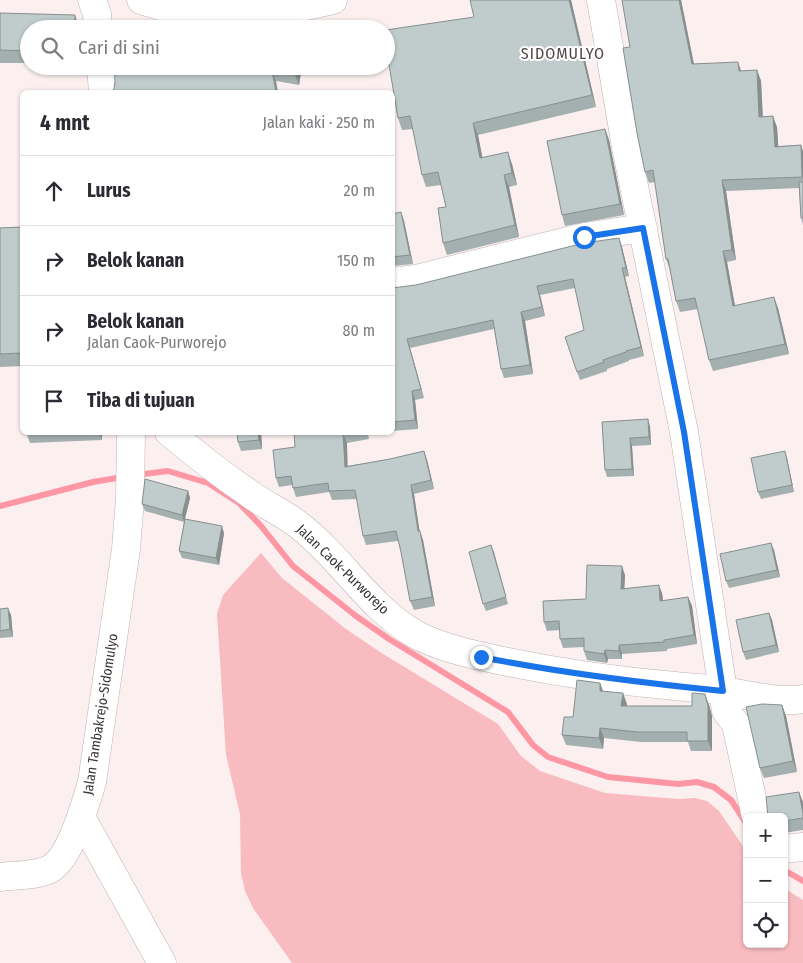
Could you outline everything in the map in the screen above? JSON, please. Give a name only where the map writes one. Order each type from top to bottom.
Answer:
[{"type":"street","points":[[92,0],[97,20]]},
{"type":"street","points":[[141,0],[184,13],[278,12],[333,0]]},
{"type":"street","points":[[601,0],[626,147],[684,432],[726,711],[736,724],[755,813]]},
{"type":"street","points":[[102,75],[103,90]]},
{"type":"street","points":[[395,282],[416,279],[584,237],[643,228]]},
{"type":"street","name":"Jalan Caok-Purworejo","points":[[173,435],[252,495],[301,526],[376,604],[414,633],[443,646],[540,669],[723,691],[751,697],[778,700],[803,699]]},
{"type":"street","name":"Jalan Tambakrejo-Sidomulyo","points":[[0,877],[41,872],[52,868],[69,844],[81,817],[92,782],[126,549],[130,499],[130,440]]},
{"type":"street","points":[[81,817],[162,963]]},
{"type":"street","points":[[788,849],[803,847]]},
{"type":"shaded area","points":[[261,553],[282,578],[346,629],[498,724],[521,756],[540,771],[605,793],[678,799],[695,798],[707,801],[719,811],[743,846],[743,948],[788,948],[788,891],[803,900],[803,963],[292,963],[253,908],[245,891],[241,873],[240,814],[226,755],[217,614],[223,595]]},
{"type":"building","points":[[470,0],[569,0],[592,95],[473,123],[480,158],[508,152],[512,173],[504,175],[515,225],[443,243],[438,208],[446,207],[438,172],[422,175],[410,116],[398,118],[395,90],[393,90],[391,75],[395,75],[395,29],[474,17]]},
{"type":"building","points":[[622,0],[679,0],[692,64],[738,62],[739,71],[757,70],[759,117],[773,116],[775,147],[801,145],[802,177],[722,180],[732,250],[723,251],[733,306],[774,297],[785,344],[709,360],[695,298],[676,301],[668,259],[666,259],[653,170],[645,172],[637,133],[623,48],[630,47]]},
{"type":"building","points":[[0,13],[75,15],[75,20],[20,20],[20,51],[0,50]]},
{"type":"building","points":[[115,75],[273,75],[276,90],[113,90]]},
{"type":"building","points":[[605,129],[620,204],[562,215],[547,141]]},
{"type":"building","points":[[799,182],[803,182],[803,218],[801,218]]},
{"type":"building","points":[[401,212],[410,255],[395,257],[395,213]]},
{"type":"building","points":[[20,227],[20,353],[0,354],[0,228]]},
{"type":"building","points":[[619,238],[626,268],[622,268],[641,347],[626,351],[577,372],[565,337],[584,330],[573,279],[537,286],[542,307],[521,312],[530,365],[501,369],[493,320],[407,339],[421,389],[412,391],[415,420],[395,422],[395,288],[416,285],[584,243]]},
{"type":"building","points":[[648,419],[649,437],[630,438],[632,469],[605,470],[602,422]]},
{"type":"building","points":[[237,435],[258,435],[259,440],[238,442]]},
{"type":"building","points":[[294,435],[343,435],[345,467],[424,451],[431,480],[411,485],[418,531],[420,531],[432,597],[410,601],[396,531],[363,536],[355,490],[329,491],[328,483],[293,488],[291,476],[276,478],[273,450],[295,447]]},
{"type":"building","points":[[785,451],[792,485],[758,492],[751,458]]},
{"type":"building","points":[[145,479],[188,491],[182,515],[142,504]]},
{"type":"building","points":[[185,519],[222,526],[216,558],[179,551]]},
{"type":"building","points":[[771,543],[777,570],[726,581],[720,554]]},
{"type":"building","points":[[491,545],[506,597],[483,604],[469,552]]},
{"type":"building","points":[[587,565],[622,566],[621,589],[659,585],[660,601],[688,597],[694,635],[664,640],[664,642],[619,645],[619,651],[605,650],[604,654],[584,651],[584,638],[560,639],[559,621],[544,622],[543,601],[586,599]]},
{"type":"building","points":[[8,608],[10,629],[0,631],[0,609]]},
{"type":"building","points":[[769,613],[776,645],[743,652],[736,620]]},
{"type":"building","points":[[577,680],[600,683],[600,691],[623,693],[621,706],[692,706],[692,693],[705,694],[708,706],[708,741],[687,741],[687,732],[637,732],[600,728],[599,738],[562,735],[564,717],[573,717]]},
{"type":"building","points":[[762,704],[782,705],[793,761],[760,768],[746,707]]},
{"type":"building","points":[[799,792],[803,818],[788,820],[788,813],[768,813],[766,797]]},
{"type":"waterway","points":[[136,475],[168,471],[208,483],[239,503],[261,526],[293,566],[356,616],[389,639],[508,712],[533,745],[548,757],[608,777],[678,784],[697,782],[714,787],[731,800],[743,818]]},
{"type":"waterway","points":[[0,506],[93,482],[123,477]]},
{"type":"waterway","points":[[788,872],[803,881]]},
{"type":"district","name":"SIDOMULYO","points":[[563,53]]},
{"type":"route","points":[[481,657],[540,669],[723,691],[684,432],[643,228],[584,237]]}]
